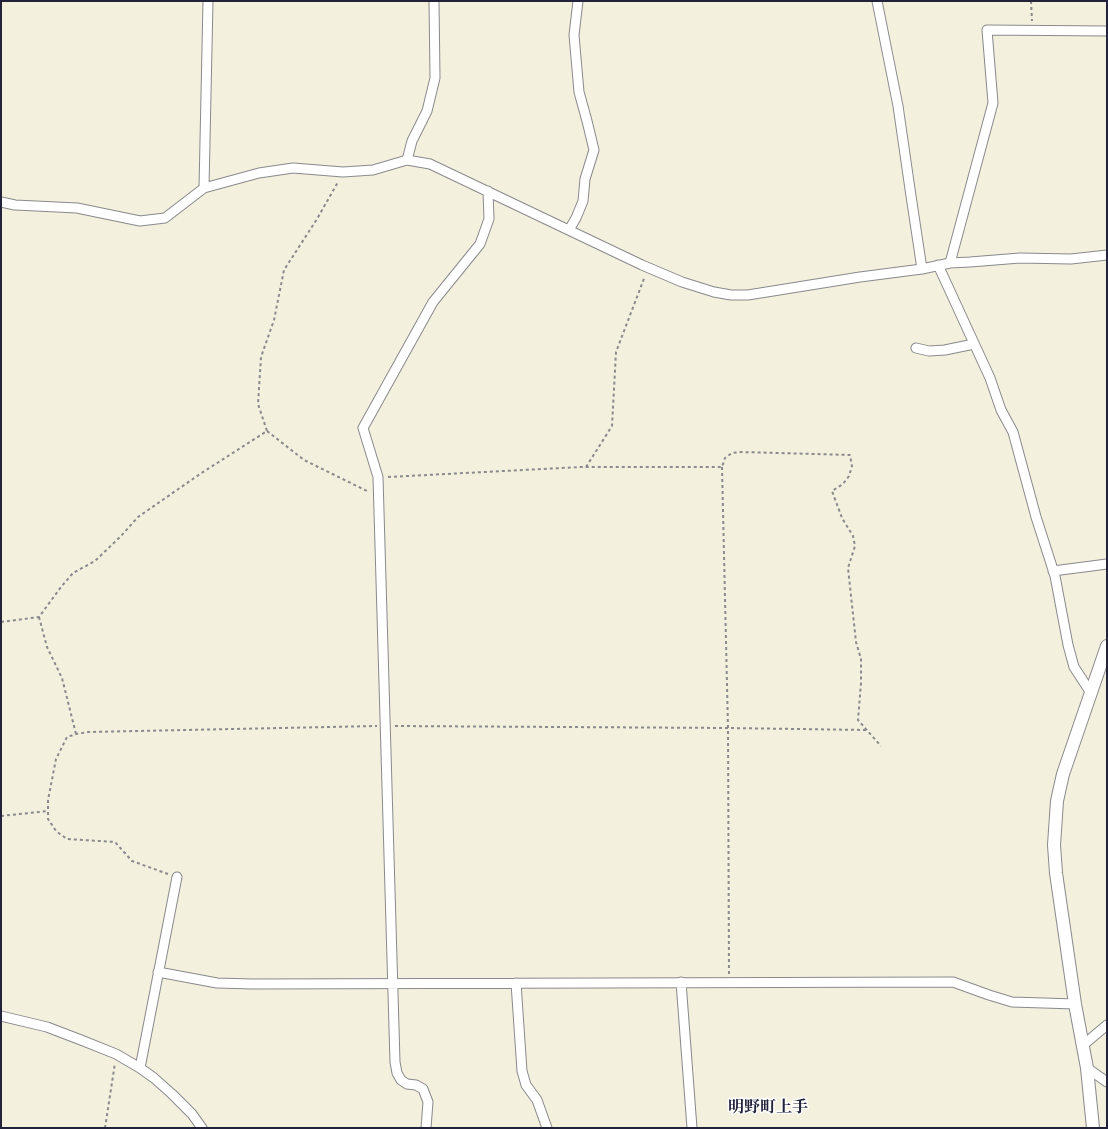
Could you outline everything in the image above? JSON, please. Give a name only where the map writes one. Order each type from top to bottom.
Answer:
[{"type":"street","points":[[204,188],[208,1]]},
{"type":"street","points":[[408,160],[412,141],[427,111],[434,78],[434,1]]},
{"type":"street","points":[[569,230],[583,201],[585,179],[594,150],[579,92],[574,35],[578,1]]},
{"type":"street","points":[[877,1],[898,106],[910,196],[922,269]]},
{"type":"street","points":[[950,263],[993,104],[986,30],[1107,31]]},
{"type":"street","points":[[1,202],[15,205],[77,208],[140,221],[165,218],[204,188],[259,173],[293,168],[343,172],[373,170],[408,160],[430,164],[648,268],[682,282],[714,292],[731,295],[748,294],[922,269],[950,263],[1020,258],[1071,259],[1107,255]]},
{"type":"street","points":[[426,1128],[428,1102],[423,1089],[416,1085],[407,1084],[401,1080],[397,1073],[396,1062],[378,477],[363,428],[433,302],[480,244],[489,219],[488,191]]},
{"type":"street","points":[[938,265],[990,378],[1001,410],[1013,432],[1036,517],[1053,570],[1074,667],[1091,693]]},
{"type":"street","points":[[916,348],[928,351],[945,350],[974,344]]},
{"type":"street","points":[[1053,570],[1107,564]]},
{"type":"street","points":[[1093,1128],[1087,1068],[1075,1004],[1056,873],[1054,837],[1057,801],[1063,774],[1107,646]]},
{"type":"street","points":[[140,1068],[177,877]]},
{"type":"street","points":[[158,972],[217,983],[290,985],[393,983],[953,982],[1012,1002],[1075,1004]]},
{"type":"street","points":[[681,982],[692,1128]]},
{"type":"street","points":[[516,983],[522,1071],[526,1085],[537,1100],[547,1128]]},
{"type":"street","points":[[1,1016],[47,1027],[116,1054],[154,1078],[192,1114],[202,1128]]},
{"type":"street","points":[[1082,1046],[1107,1025]]},
{"type":"street","points":[[1087,1068],[1107,1082]]},
{"type":"path","points":[[1030,1],[1033,30]]},
{"type":"path","points":[[343,172],[284,270],[274,320],[261,357],[258,404],[267,431],[304,460],[379,497]]},
{"type":"path","points":[[586,467],[612,426],[616,352],[648,268]]},
{"type":"path","points":[[1,622],[39,617],[61,586],[73,573],[95,561],[138,517],[200,474],[267,431]]},
{"type":"path","points":[[729,982],[728,728],[722,467],[725,458],[732,453],[850,455],[852,466],[850,476],[843,484],[832,490],[842,518],[853,536],[856,546],[848,568],[856,642],[861,659],[861,684],[858,720],[881,746]]},
{"type":"path","points":[[378,477],[586,467],[722,467]]},
{"type":"path","points":[[39,617],[47,647],[62,678],[76,734]]},
{"type":"path","points":[[1,816],[48,811]]},
{"type":"path","points":[[105,1128],[116,1054]]},
{"type":"district","name":"明野町上手","points":[[768,1108]]}]
